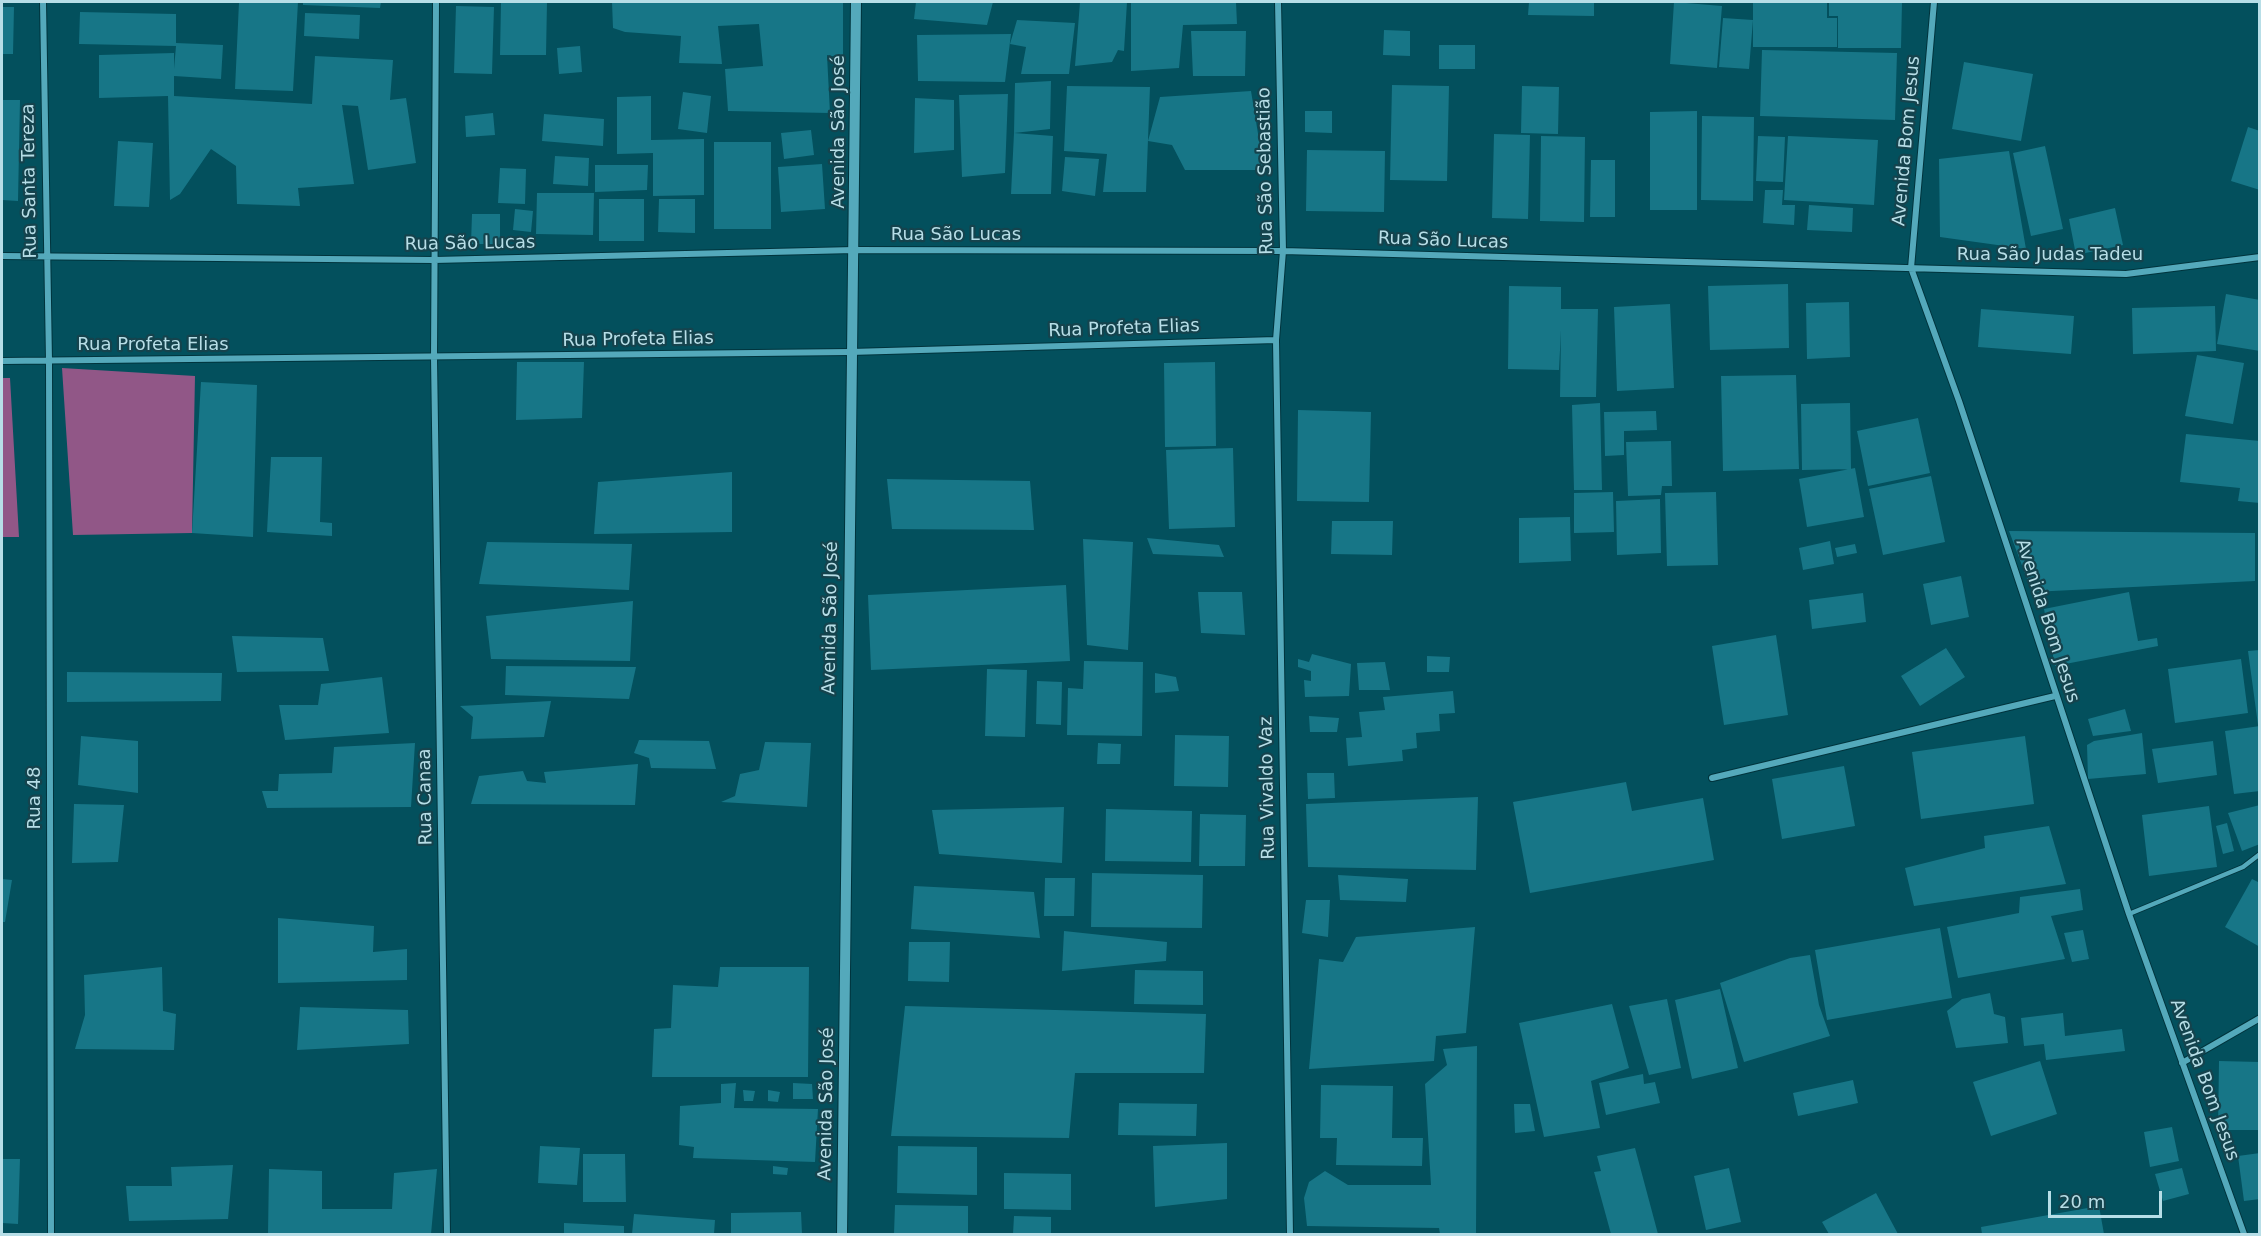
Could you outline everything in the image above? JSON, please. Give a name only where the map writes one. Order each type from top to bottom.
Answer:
[{"type":"street","name":"Rua Santa Tereza","points":[[43,2],[49,361]]},
{"type":"street","points":[[434,358],[436,2]]},
{"type":"street","name":"Avenida São José","points":[[842,1234],[850,352],[854,250],[856,2]]},
{"type":"street","name":"Rua São Sebastião","points":[[1276,340],[1283,251],[1278,2]]},
{"type":"street","name":"Avenida Bom Jesus","points":[[1934,2],[1911,268],[1959,401],[2129,914],[2244,1234]]},
{"type":"street","name":"Rua São Lucas","points":[[2,256],[434,260],[854,250],[1283,251],[1911,268]]},
{"type":"street","name":"Rua São Judas Tadeu","points":[[1911,268],[2126,274],[2259,257]]},
{"type":"street","name":"Rua Profeta Elias","points":[[2,361],[850,352],[1276,340]]},
{"type":"street","name":"Rua Vivaldo Vaz","points":[[1276,340],[1290,1234]]},
{"type":"street","name":"Rua Canaa","points":[[434,358],[447,1234]]},
{"type":"street","name":"Rua 48","points":[[49,361],[51,1234]]},
{"type":"street","points":[[1712,778],[2055,696]]},
{"type":"street","points":[[2182,1063],[2259,1018]]},
{"type":"lane","points":[[2129,914],[2242,867],[2259,854]]},
{"type":"shaded area","points":[[62,368],[195,376],[192,533],[73,535]]},
{"type":"shaded area","points":[[2,378],[10,378],[19,537],[2,537]]},
{"type":"building","points":[[239,2],[298,2],[293,91],[235,89]]},
{"type":"building","points":[[303,2],[381,2],[380,8],[303,5]]},
{"type":"building","points":[[501,2],[547,2],[546,55],[500,55]]},
{"type":"building","points":[[612,2],[843,2],[843,58],[827,55],[830,113],[728,111],[725,69],[763,66],[759,24],[718,26],[722,64],[679,63],[681,36],[625,32],[613,28]]},
{"type":"building","points":[[916,2],[993,2],[987,25],[914,19]]},
{"type":"building","points":[[1080,2],[1127,2],[1124,51],[1118,50],[1112,62],[1075,66]]},
{"type":"building","points":[[1131,2],[1236,2],[1237,24],[1183,25],[1179,68],[1131,71]]},
{"type":"building","points":[[1529,2],[1594,2],[1594,16],[1528,15]]},
{"type":"building","points":[[1674,2],[1722,6],[1717,68],[1670,64]]},
{"type":"building","points":[[1753,2],[1827,2],[1827,18],[1837,18],[1837,47],[1753,47]]},
{"type":"building","points":[[1829,2],[1902,2],[1901,48],[1838,48],[1838,16],[1829,16]]},
{"type":"building","points":[[456,6],[494,7],[492,74],[454,73]]},
{"type":"building","points":[[2,7],[14,7],[13,54],[2,54]]},
{"type":"building","points":[[80,12],[176,14],[176,43],[223,45],[221,79],[174,76],[174,96],[312,104],[315,56],[393,60],[390,100],[406,98],[416,163],[368,170],[358,106],[342,105],[354,184],[298,188],[300,206],[237,204],[236,166],[211,149],[180,194],[170,200],[168,96],[99,98],[99,55],[174,53],[174,69],[176,46],[79,44]]},
{"type":"building","points":[[305,13],[360,15],[359,39],[304,36]]},
{"type":"building","points":[[1723,18],[1753,20],[1749,69],[1719,67]]},
{"type":"building","points":[[1017,20],[1075,23],[1069,74],[1021,74],[1026,47],[1010,44]]},
{"type":"building","points":[[1384,30],[1410,31],[1410,56],[1383,55]]},
{"type":"building","points":[[1191,31],[1246,31],[1245,76],[1193,76]]},
{"type":"building","points":[[1011,34],[1005,82],[918,81],[917,35]]},
{"type":"building","points":[[1439,45],[1475,45],[1475,69],[1439,69]]},
{"type":"building","points":[[580,46],[582,72],[559,74],[557,48]]},
{"type":"building","points":[[1762,50],[1897,53],[1895,120],[1760,116]]},
{"type":"building","points":[[1964,62],[2033,74],[2021,141],[1952,129]]},
{"type":"building","points":[[1051,81],[1050,129],[1014,133],[1015,83]]},
{"type":"building","points":[[1392,85],[1449,86],[1447,181],[1390,180]]},
{"type":"building","points":[[1067,86],[1150,87],[1146,192],[1103,192],[1107,154],[1064,151]]},
{"type":"building","points":[[1522,86],[1559,87],[1558,134],[1521,133]]},
{"type":"building","points":[[1251,91],[1264,170],[1185,170],[1172,145],[1148,141],[1160,97]]},
{"type":"building","points":[[683,92],[711,96],[707,133],[678,129]]},
{"type":"building","points":[[1008,94],[1005,173],[962,177],[959,95]]},
{"type":"building","points":[[651,96],[651,140],[704,139],[704,195],[653,196],[653,153],[617,154],[617,97]]},
{"type":"building","points":[[915,98],[954,100],[954,150],[914,153]]},
{"type":"building","points":[[2,100],[20,100],[18,201],[2,200]]},
{"type":"building","points":[[1305,111],[1332,111],[1332,133],[1305,132]]},
{"type":"building","points":[[1697,111],[1697,210],[1650,210],[1650,112]]},
{"type":"building","points":[[493,113],[495,135],[466,137],[465,116]]},
{"type":"building","points":[[544,114],[604,119],[603,146],[542,141]]},
{"type":"building","points":[[1702,116],[1754,117],[1753,201],[1701,200]]},
{"type":"building","points":[[2248,127],[2260,131],[2260,190],[2231,181]]},
{"type":"building","points":[[811,130],[814,155],[784,159],[781,133]]},
{"type":"building","points":[[1014,133],[1053,136],[1051,194],[1011,194]]},
{"type":"building","points":[[1494,134],[1530,135],[1528,219],[1492,218]]},
{"type":"building","points":[[1541,136],[1585,137],[1584,222],[1540,221]]},
{"type":"building","points":[[1758,136],[1785,137],[1783,182],[1756,181]]},
{"type":"building","points":[[1788,136],[1878,140],[1874,205],[1784,200]]},
{"type":"building","points":[[118,141],[153,143],[149,207],[114,206]]},
{"type":"building","points":[[714,142],[771,142],[771,229],[714,229]]},
{"type":"building","points":[[2045,146],[2063,229],[2031,236],[2013,153]]},
{"type":"building","points":[[1307,150],[1385,151],[1384,212],[1306,211]]},
{"type":"building","points":[[2009,151],[2026,249],[1940,237],[1939,159]]},
{"type":"building","points":[[555,156],[589,158],[588,186],[553,184]]},
{"type":"building","points":[[1065,157],[1099,159],[1095,196],[1062,191]]},
{"type":"building","points":[[1591,160],[1615,160],[1615,217],[1590,217]]},
{"type":"building","points":[[822,164],[825,209],[781,212],[778,167]]},
{"type":"building","points":[[595,165],[648,165],[647,190],[595,192]]},
{"type":"building","points":[[500,168],[526,169],[525,204],[498,203]]},
{"type":"building","points":[[1765,190],[1783,190],[1782,205],[1795,205],[1794,225],[1763,223]]},
{"type":"building","points":[[537,193],[594,193],[593,235],[536,234]]},
{"type":"building","points":[[599,199],[644,199],[644,241],[599,241]]},
{"type":"building","points":[[659,199],[695,199],[695,233],[658,232]]},
{"type":"building","points":[[1809,205],[1853,208],[1852,232],[1807,230]]},
{"type":"building","points":[[2115,208],[2123,245],[2076,255],[2069,219]]},
{"type":"building","points":[[515,209],[533,211],[531,232],[513,230]]},
{"type":"building","points":[[472,214],[500,214],[500,244],[471,244]]},
{"type":"building","points":[[1788,284],[1789,348],[1710,350],[1708,286]]},
{"type":"building","points":[[1509,286],[1561,287],[1561,309],[1598,309],[1596,397],[1560,397],[1561,330],[1559,370],[1508,369]]},
{"type":"building","points":[[2226,294],[2260,300],[2260,351],[2217,344]]},
{"type":"building","points":[[1849,302],[1850,357],[1807,359],[1806,303]]},
{"type":"building","points":[[1670,304],[1674,388],[1617,391],[1614,307]]},
{"type":"building","points":[[2215,306],[2216,351],[2133,354],[2132,308]]},
{"type":"building","points":[[1981,309],[2074,316],[2071,354],[1978,347]]},
{"type":"building","points":[[2197,355],[2244,363],[2233,424],[2185,416]]},
{"type":"building","points":[[517,362],[584,362],[582,418],[516,420]]},
{"type":"building","points":[[1215,362],[1216,446],[1165,447],[1164,363]]},
{"type":"building","points":[[1796,375],[1799,469],[1723,471],[1721,376]]},
{"type":"building","points":[[201,382],[257,385],[253,537],[192,533]]},
{"type":"building","points":[[1600,403],[1602,490],[1574,490],[1572,405]]},
{"type":"building","points":[[1850,403],[1851,469],[1802,470],[1801,404]]},
{"type":"building","points":[[1298,410],[1371,412],[1369,502],[1297,501]]},
{"type":"building","points":[[1656,411],[1657,430],[1624,431],[1624,455],[1605,456],[1604,412]]},
{"type":"building","points":[[1918,418],[1930,473],[1868,486],[1857,431]]},
{"type":"building","points":[[2186,434],[2260,441],[2260,503],[2238,501],[2240,488],[2180,482]]},
{"type":"building","points":[[1671,441],[1672,486],[1662,486],[1661,495],[1628,496],[1626,442]]},
{"type":"building","points":[[1233,448],[1235,527],[1169,529],[1166,450]]},
{"type":"building","points":[[271,457],[322,457],[320,522],[332,523],[332,536],[267,532]]},
{"type":"building","points":[[1855,468],[1864,517],[1807,527],[1799,479]]},
{"type":"building","points":[[732,472],[732,532],[594,534],[598,482]]},
{"type":"building","points":[[1931,476],[1945,542],[1883,555],[1869,489]]},
{"type":"building","points":[[887,479],[1030,481],[1034,530],[892,529]]},
{"type":"building","points":[[1613,492],[1614,532],[1574,533],[1574,493]]},
{"type":"building","points":[[1716,492],[1718,565],[1667,566],[1665,493]]},
{"type":"building","points":[[1660,499],[1661,553],[1617,555],[1616,501]]},
{"type":"building","points":[[1570,517],[1571,561],[1519,563],[1519,518]]},
{"type":"building","points":[[1332,521],[1393,521],[1392,555],[1331,554]]},
{"type":"building","points":[[2009,531],[2255,533],[2255,581],[2032,592]]},
{"type":"building","points":[[1147,538],[1219,545],[1224,557],[1153,554]]},
{"type":"building","points":[[1083,539],[1133,542],[1128,650],[1087,645]]},
{"type":"building","points":[[1830,541],[1834,564],[1803,570],[1799,548]]},
{"type":"building","points":[[487,542],[632,544],[629,590],[479,584]]},
{"type":"building","points":[[1855,544],[1857,553],[1837,557],[1835,548]]},
{"type":"building","points":[[1961,576],[1969,617],[1931,625],[1923,584]]},
{"type":"building","points":[[1066,585],[1070,661],[871,670],[868,595]]},
{"type":"building","points":[[1198,592],[1242,592],[1245,635],[1201,633]]},
{"type":"building","points":[[2129,592],[2138,641],[2157,638],[2158,646],[2055,666],[2044,609]]},
{"type":"building","points":[[1863,593],[1866,622],[1812,629],[1809,600]]},
{"type":"building","points":[[633,601],[630,661],[491,659],[486,616]]},
{"type":"building","points":[[1776,635],[1788,715],[1724,725],[1712,646]]},
{"type":"building","points":[[232,636],[323,638],[329,671],[237,672]]},
{"type":"building","points":[[1946,648],[1965,677],[1920,706],[1901,676]]},
{"type":"building","points":[[2260,650],[2260,725],[2258,725],[2248,651]]},
{"type":"building","points":[[1312,654],[1351,664],[1349,696],[1305,697],[1304,680],[1311,681],[1311,671],[1298,667],[1298,659],[1309,662]]},
{"type":"building","points":[[1427,656],[1450,657],[1449,672],[1427,672]]},
{"type":"building","points":[[2241,659],[2248,713],[2175,723],[2168,669]]},
{"type":"building","points":[[1084,661],[1143,662],[1142,736],[1067,735],[1068,688],[1083,689]]},
{"type":"building","points":[[1385,662],[1390,690],[1359,690],[1357,663]]},
{"type":"building","points":[[506,666],[636,667],[629,699],[505,695]]},
{"type":"building","points":[[987,669],[1027,670],[1025,737],[985,736]]},
{"type":"building","points":[[67,672],[222,673],[221,701],[67,702]]},
{"type":"building","points":[[1155,673],[1176,677],[1179,691],[1155,693]]},
{"type":"building","points":[[382,677],[389,733],[285,740],[279,705],[318,705],[321,684]]},
{"type":"building","points":[[1037,681],[1062,682],[1061,725],[1036,724]]},
{"type":"building","points":[[1453,691],[1455,713],[1439,714],[1440,731],[1416,733],[1417,748],[1402,750],[1403,761],[1348,766],[1346,738],[1362,737],[1359,712],[1385,710],[1383,697]]},
{"type":"building","points":[[551,701],[544,737],[471,739],[473,717],[460,706]]},
{"type":"building","points":[[2125,709],[2131,731],[2093,736],[2088,719]]},
{"type":"building","points":[[1309,716],[1339,718],[1337,732],[1310,732]]},
{"type":"building","points":[[2260,726],[2260,791],[2234,794],[2225,731]]},
{"type":"building","points":[[2142,733],[2146,774],[2088,779],[2087,745],[2094,741]]},
{"type":"building","points":[[1175,735],[1229,736],[1228,787],[1174,786]]},
{"type":"building","points":[[81,736],[138,741],[138,793],[78,785]]},
{"type":"building","points":[[2025,736],[2034,804],[1921,819],[1912,752]]},
{"type":"building","points":[[639,740],[709,741],[716,769],[651,768],[649,758],[634,753]]},
{"type":"building","points":[[2213,741],[2217,775],[2158,783],[2152,749]]},
{"type":"building","points":[[765,742],[811,743],[807,807],[721,802],[735,796],[740,774],[759,770]]},
{"type":"building","points":[[415,743],[411,807],[267,808],[262,791],[278,791],[279,774],[332,773],[334,747]]},
{"type":"building","points":[[1098,743],[1121,744],[1120,764],[1097,764]]},
{"type":"building","points":[[638,764],[635,805],[471,804],[479,776],[523,771],[527,781],[546,783],[544,772]]},
{"type":"building","points":[[1844,766],[1855,826],[1782,839],[1772,779]]},
{"type":"building","points":[[1307,773],[1334,773],[1335,798],[1308,799]]},
{"type":"building","points":[[1626,782],[1632,811],[1703,798],[1714,860],[1530,893],[1513,802]]},
{"type":"building","points":[[1478,797],[1476,870],[1308,867],[1306,804]]},
{"type":"building","points":[[74,804],[124,805],[118,862],[72,863]]},
{"type":"building","points":[[2260,805],[2260,844],[2242,851],[2228,813]]},
{"type":"building","points":[[2209,806],[2217,867],[2149,876],[2142,815]]},
{"type":"building","points":[[1064,807],[1062,863],[939,854],[932,810]]},
{"type":"building","points":[[1106,809],[1192,811],[1191,862],[1105,861]]},
{"type":"building","points":[[1200,814],[1246,815],[1245,866],[1199,866]]},
{"type":"building","points":[[2227,823],[2234,851],[2223,854],[2216,826]]},
{"type":"building","points":[[2049,826],[2066,884],[1914,906],[1905,868],[1985,848],[1984,836]]},
{"type":"building","points":[[1092,873],[1203,875],[1202,928],[1091,927]]},
{"type":"building","points":[[1338,875],[1408,879],[1406,902],[1340,900]]},
{"type":"building","points":[[1045,878],[1075,878],[1074,916],[1044,916]]},
{"type":"building","points":[[2,879],[12,880],[5,922],[2,922]]},
{"type":"building","points":[[2252,879],[2260,883],[2260,947],[2225,927]]},
{"type":"building","points":[[914,886],[1034,892],[1040,938],[911,929]]},
{"type":"building","points":[[2080,889],[2083,910],[2051,916],[2065,959],[1958,978],[1947,927],[2019,913],[2020,897]]},
{"type":"building","points":[[1306,900],[1330,900],[1328,937],[1302,933]]},
{"type":"building","points":[[278,918],[374,926],[373,952],[407,949],[407,980],[278,983]]},
{"type":"building","points":[[1475,927],[1466,1033],[1436,1036],[1434,1061],[1309,1069],[1319,959],[1343,962],[1356,937]]},
{"type":"building","points":[[1940,928],[1952,998],[1827,1020],[1815,950]]},
{"type":"building","points":[[2083,930],[2089,959],[2072,962],[2064,933]]},
{"type":"building","points":[[1064,931],[1167,942],[1166,961],[1062,971]]},
{"type":"building","points":[[909,942],[950,942],[949,982],[908,981]]},
{"type":"building","points":[[1810,955],[1819,1005],[1830,1036],[1744,1062],[1720,983],[1790,958]]},
{"type":"building","points":[[162,967],[163,1011],[176,1014],[174,1050],[75,1049],[85,1015],[84,975]]},
{"type":"building","points":[[720,967],[809,967],[808,1077],[652,1077],[654,1029],[671,1028],[673,985],[718,987]]},
{"type":"building","points":[[1135,970],[1203,971],[1203,1005],[1134,1004]]},
{"type":"building","points":[[1720,989],[1738,1068],[1692,1079],[1675,1000]]},
{"type":"building","points":[[1990,993],[1994,1014],[2005,1017],[2008,1043],[1956,1048],[1947,1011],[1962,999]]},
{"type":"building","points":[[1667,999],[1681,1068],[1649,1075],[1629,1006]]},
{"type":"building","points":[[1612,1004],[1629,1068],[1591,1081],[1600,1128],[1544,1137],[1519,1023]]},
{"type":"building","points":[[905,1006],[1206,1014],[1204,1073],[1075,1073],[1069,1138],[891,1136]]},
{"type":"building","points":[[300,1007],[408,1010],[409,1044],[297,1050]]},
{"type":"building","points":[[2063,1013],[2065,1036],[2122,1029],[2125,1051],[2046,1060],[2044,1044],[2024,1046],[2021,1018]]},
{"type":"building","points":[[1477,1046],[1476,1234],[1440,1234],[1439,1228],[1307,1226],[1304,1198],[1309,1182],[1325,1171],[1348,1185],[1431,1185],[1425,1084],[1447,1065],[1443,1049]]},
{"type":"building","points":[[2040,1061],[2057,1114],[1991,1136],[1973,1082]]},
{"type":"building","points":[[2219,1061],[2260,1062],[2260,1130],[2218,1130]]},
{"type":"building","points":[[1643,1074],[1644,1084],[1655,1082],[1660,1103],[1606,1115],[1599,1083]]},
{"type":"building","points":[[1853,1080],[1858,1103],[1798,1116],[1793,1093]]},
{"type":"building","points":[[736,1083],[734,1108],[818,1109],[815,1162],[693,1158],[694,1147],[679,1145],[680,1106],[721,1103],[721,1084]]},
{"type":"building","points":[[793,1083],[812,1084],[813,1099],[793,1099]]},
{"type":"building","points":[[1321,1085],[1393,1086],[1392,1138],[1423,1138],[1422,1166],[1336,1165],[1337,1138],[1320,1138]]},
{"type":"building","points":[[743,1090],[755,1091],[753,1101],[744,1101]]},
{"type":"building","points":[[768,1090],[780,1092],[778,1102],[768,1101]]},
{"type":"building","points":[[1119,1103],[1197,1104],[1196,1136],[1118,1135]]},
{"type":"building","points":[[1514,1104],[1530,1104],[1535,1131],[1515,1133]]},
{"type":"building","points":[[2172,1127],[2179,1161],[2150,1167],[2144,1132]]},
{"type":"building","points":[[1227,1143],[1227,1199],[1155,1207],[1153,1146]]},
{"type":"building","points":[[540,1146],[580,1148],[577,1185],[538,1183]]},
{"type":"building","points":[[898,1146],[977,1147],[977,1195],[897,1193]]},
{"type":"building","points":[[1635,1148],[1658,1234],[1611,1234],[1594,1172],[1601,1171],[1597,1156]]},
{"type":"building","points":[[2260,1153],[2260,1199],[2244,1201],[2238,1156]]},
{"type":"building","points":[[583,1154],[625,1154],[626,1202],[583,1202]]},
{"type":"building","points":[[2,1159],[20,1159],[18,1224],[2,1223]]},
{"type":"building","points":[[233,1165],[228,1219],[129,1221],[126,1186],[172,1186],[171,1167]]},
{"type":"building","points":[[773,1166],[788,1168],[787,1175],[773,1174]]},
{"type":"building","points":[[1729,1168],[1741,1222],[1706,1230],[1694,1176]]},
{"type":"building","points":[[2182,1168],[2189,1194],[2163,1201],[2155,1174]]},
{"type":"building","points":[[269,1169],[322,1171],[322,1209],[392,1209],[394,1173],[437,1169],[431,1234],[268,1234]]},
{"type":"building","points":[[1004,1173],[1071,1174],[1071,1210],[1004,1209]]},
{"type":"building","points":[[1876,1193],[1898,1234],[1829,1234],[1822,1222]]},
{"type":"building","points":[[895,1205],[968,1206],[968,1234],[894,1234]]},
{"type":"building","points":[[2099,1206],[2104,1234],[1982,1234],[1981,1227]]},
{"type":"building","points":[[801,1212],[802,1234],[731,1234],[731,1213]]},
{"type":"building","points":[[634,1214],[715,1220],[714,1234],[632,1234]]},
{"type":"building","points":[[1014,1216],[1051,1217],[1051,1234],[1013,1234]]},
{"type":"building","points":[[564,1223],[624,1226],[624,1234],[564,1234]]}]
